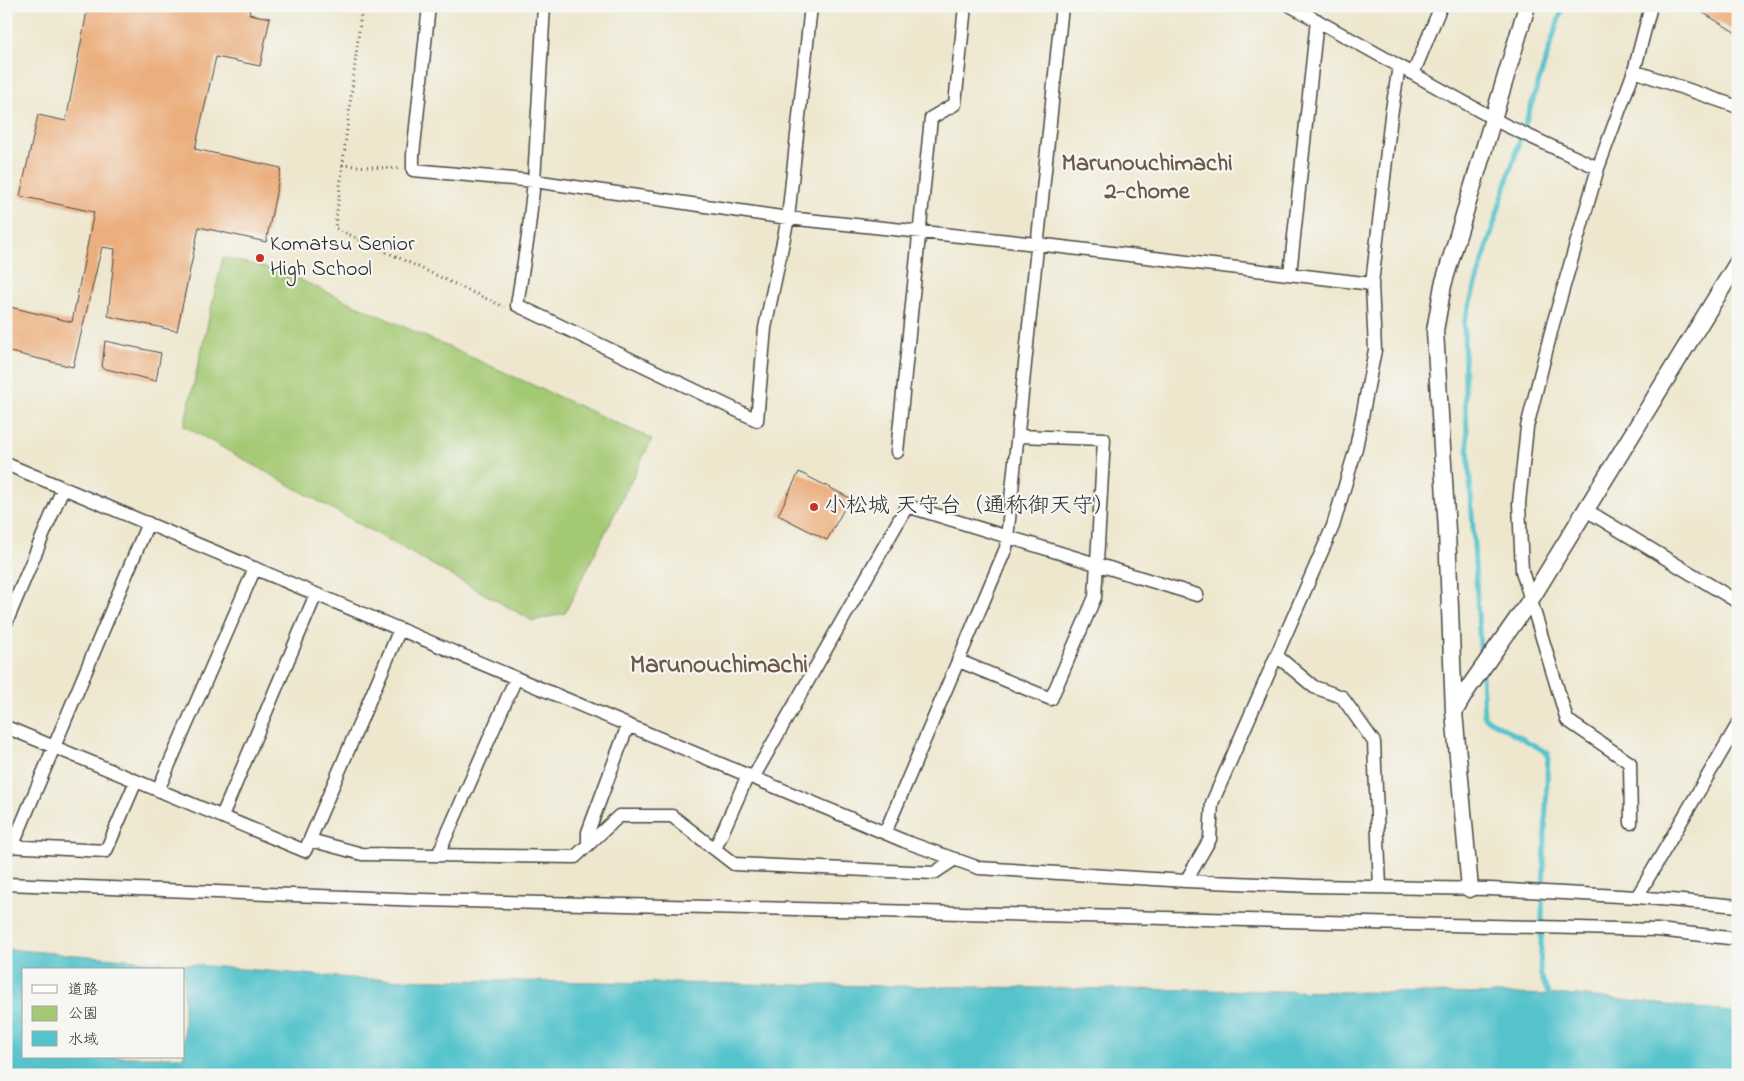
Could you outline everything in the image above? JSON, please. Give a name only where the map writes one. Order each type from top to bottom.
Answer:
[{"type":"street","points":[[429,6],[413,170],[534,181],[788,218],[1037,244],[1372,284]]},
{"type":"street","points":[[544,6],[534,181],[528,236],[516,305],[757,420],[764,328],[788,218],[811,6]]},
{"type":"street","points":[[897,452],[931,118],[955,104],[965,6]]},
{"type":"street","points":[[885,833],[1006,548],[1062,6]]},
{"type":"street","points":[[1291,6],[1499,121],[1598,168]]},
{"type":"street","points":[[1413,74],[1441,6]]},
{"type":"street","points":[[1470,889],[1454,712],[1448,601],[1447,531],[1435,330],[1444,285],[1499,121],[1527,6]]},
{"type":"street","points":[[1631,823],[1630,763],[1567,720],[1522,571],[1519,503],[1527,427],[1553,324],[1598,168],[1634,71],[1651,6]]},
{"type":"street","points":[[1290,274],[1317,20]]},
{"type":"street","points":[[1186,881],[1210,839],[1212,803],[1333,526],[1356,448],[1375,350],[1372,284],[1390,125],[1399,66]]},
{"type":"street","points":[[1634,71],[1738,107]]},
{"type":"street","points":[[1454,712],[1467,690],[1531,599],[1738,262]]},
{"type":"street","points":[[959,661],[1051,699],[1095,597],[1104,440],[1018,436]]},
{"type":"street","points":[[6,464],[885,833],[979,868],[1186,881],[1470,889],[1637,897],[1738,906]]},
{"type":"street","points":[[6,622],[64,488]]},
{"type":"street","points":[[715,849],[751,776],[908,506],[1197,595]]},
{"type":"street","points":[[1586,510],[1738,602]]},
{"type":"street","points":[[136,781],[106,851],[9,846],[54,746],[148,523]]},
{"type":"street","points":[[158,790],[255,568]]},
{"type":"street","points":[[222,816],[316,594]]},
{"type":"street","points":[[6,726],[305,851],[400,629]]},
{"type":"street","points":[[1277,656],[1314,688],[1342,697],[1374,742],[1380,887]]},
{"type":"street","points":[[438,855],[516,678]]},
{"type":"street","points":[[1637,897],[1738,724]]},
{"type":"street","points":[[588,845],[588,832],[628,725]]},
{"type":"street","points":[[310,840],[362,854],[576,857],[619,816],[672,816],[734,864],[934,873],[955,859]]},
{"type":"street","points":[[6,884],[422,900],[1658,930],[1738,939]]},
{"type":"path","points":[[362,6],[334,228],[506,308],[516,305]]},
{"type":"path","points":[[342,164],[413,170]]},
{"type":"green space","points":[[223,257],[285,273],[652,439],[565,613],[533,621],[184,426]]},
{"type":"water","points":[[6,949],[362,979],[1577,995],[1738,1013],[1738,1075],[6,1075]]},
{"type":"building","points":[[88,6],[251,6],[249,14],[270,18],[260,66],[216,57],[195,149],[281,168],[266,242],[199,227],[177,331],[108,316],[115,249],[102,247],[73,367],[6,351],[6,306],[72,322],[94,212],[20,196],[38,115],[66,121]]},
{"type":"building","points":[[1692,6],[1738,6],[1738,34]]},
{"type":"building","points":[[105,341],[161,353],[156,381],[102,368]]},
{"type":"building","name":"小松城 天守台（通称御天守）","points":[[799,472],[850,498],[827,540],[778,515]]},
{"type":"waterway","points":[[1481,663],[1465,397],[1464,323],[1563,6]]},
{"type":"waterway","points":[[1482,676],[1484,717],[1548,753],[1540,973],[1551,1001]]},
{"type":"place","name":"Komatsu Senior High School","points":[[260,258]]},
{"type":"place","name":"小松城 天守台（通称御天守）","points":[[814,507]]},
{"type":"district","name":"Marunouchimachi 2-chome","points":[[1147,178]]},
{"type":"district","name":"Marunouchimachi","points":[[719,666]]}]
